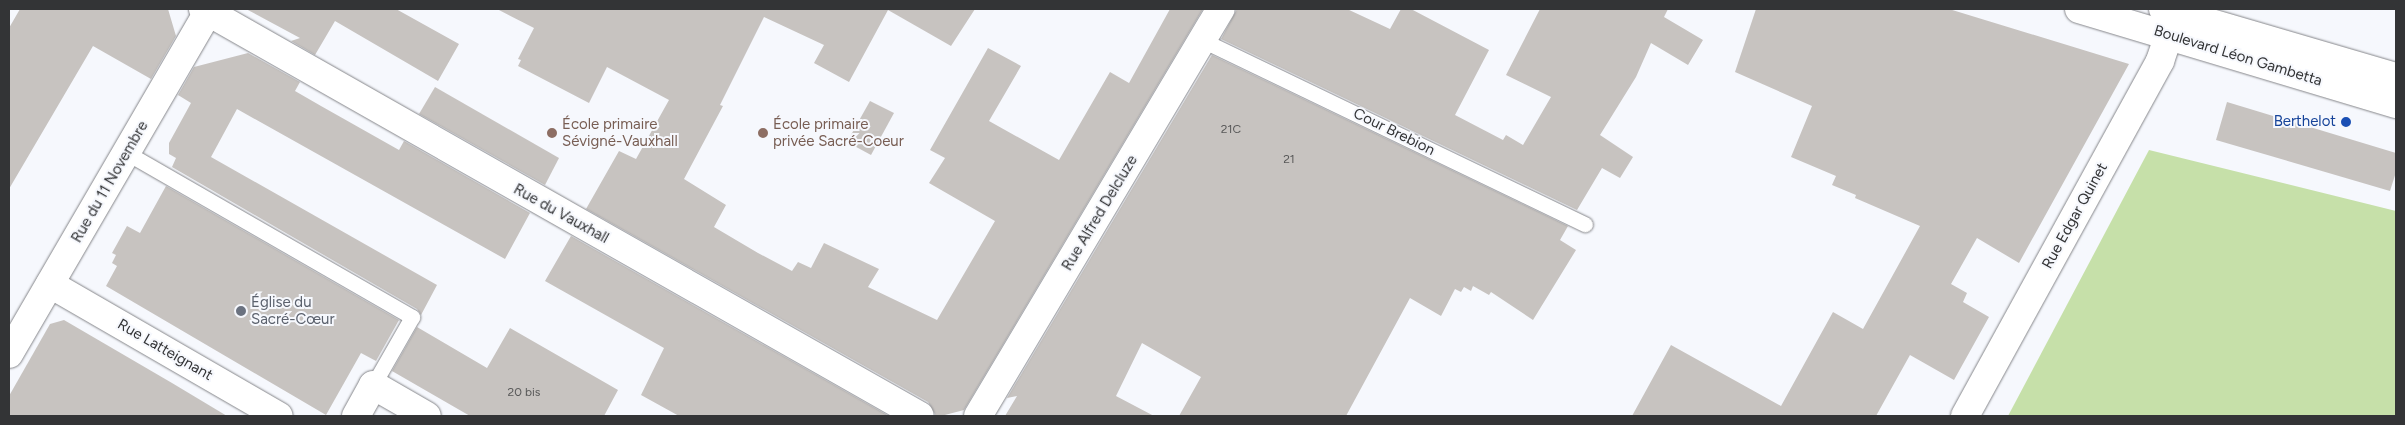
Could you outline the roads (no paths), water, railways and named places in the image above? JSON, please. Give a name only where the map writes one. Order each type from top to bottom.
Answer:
[{"type":"street","name":"Rue Alfred Delcluze","points":[[978,416],[1221,9]]},
{"type":"street","name":"Boulevard Léon Gambetta","points":[[2079,9],[2169,19],[2396,77]]},
{"type":"street","name":"Rue du 11 Novembre","points":[[9,354],[127,153],[207,10]]},
{"type":"street","name":"Rue du Vauxhall","points":[[207,10],[920,416]]},
{"type":"street","name":"Boulevard Léon Gambetta","points":[[2169,19],[2396,104]]},
{"type":"street","name":"Rue Edgar Quinet","points":[[1965,416],[2160,61],[2169,19]]},
{"type":"street","name":"Rue Latteignant","points":[[50,284],[279,416]]},
{"type":"street","points":[[356,416],[373,385],[427,416]]},
{"type":"lane","name":"Cour Brebion","points":[[1202,40],[1585,224]]},
{"type":"lane","points":[[127,153],[412,317],[373,385]]},
{"type":"place","name":"Berthelot","points":[[2346,122]]},
{"type":"place","name":"École primaire Sévigné-Vauxhall","points":[[552,133]]},
{"type":"place","name":"École primaire privée Sacré-Coeur","points":[[763,133]]},
{"type":"place","name":"Église du Sacré-Cœur","points":[[241,311]]}]
